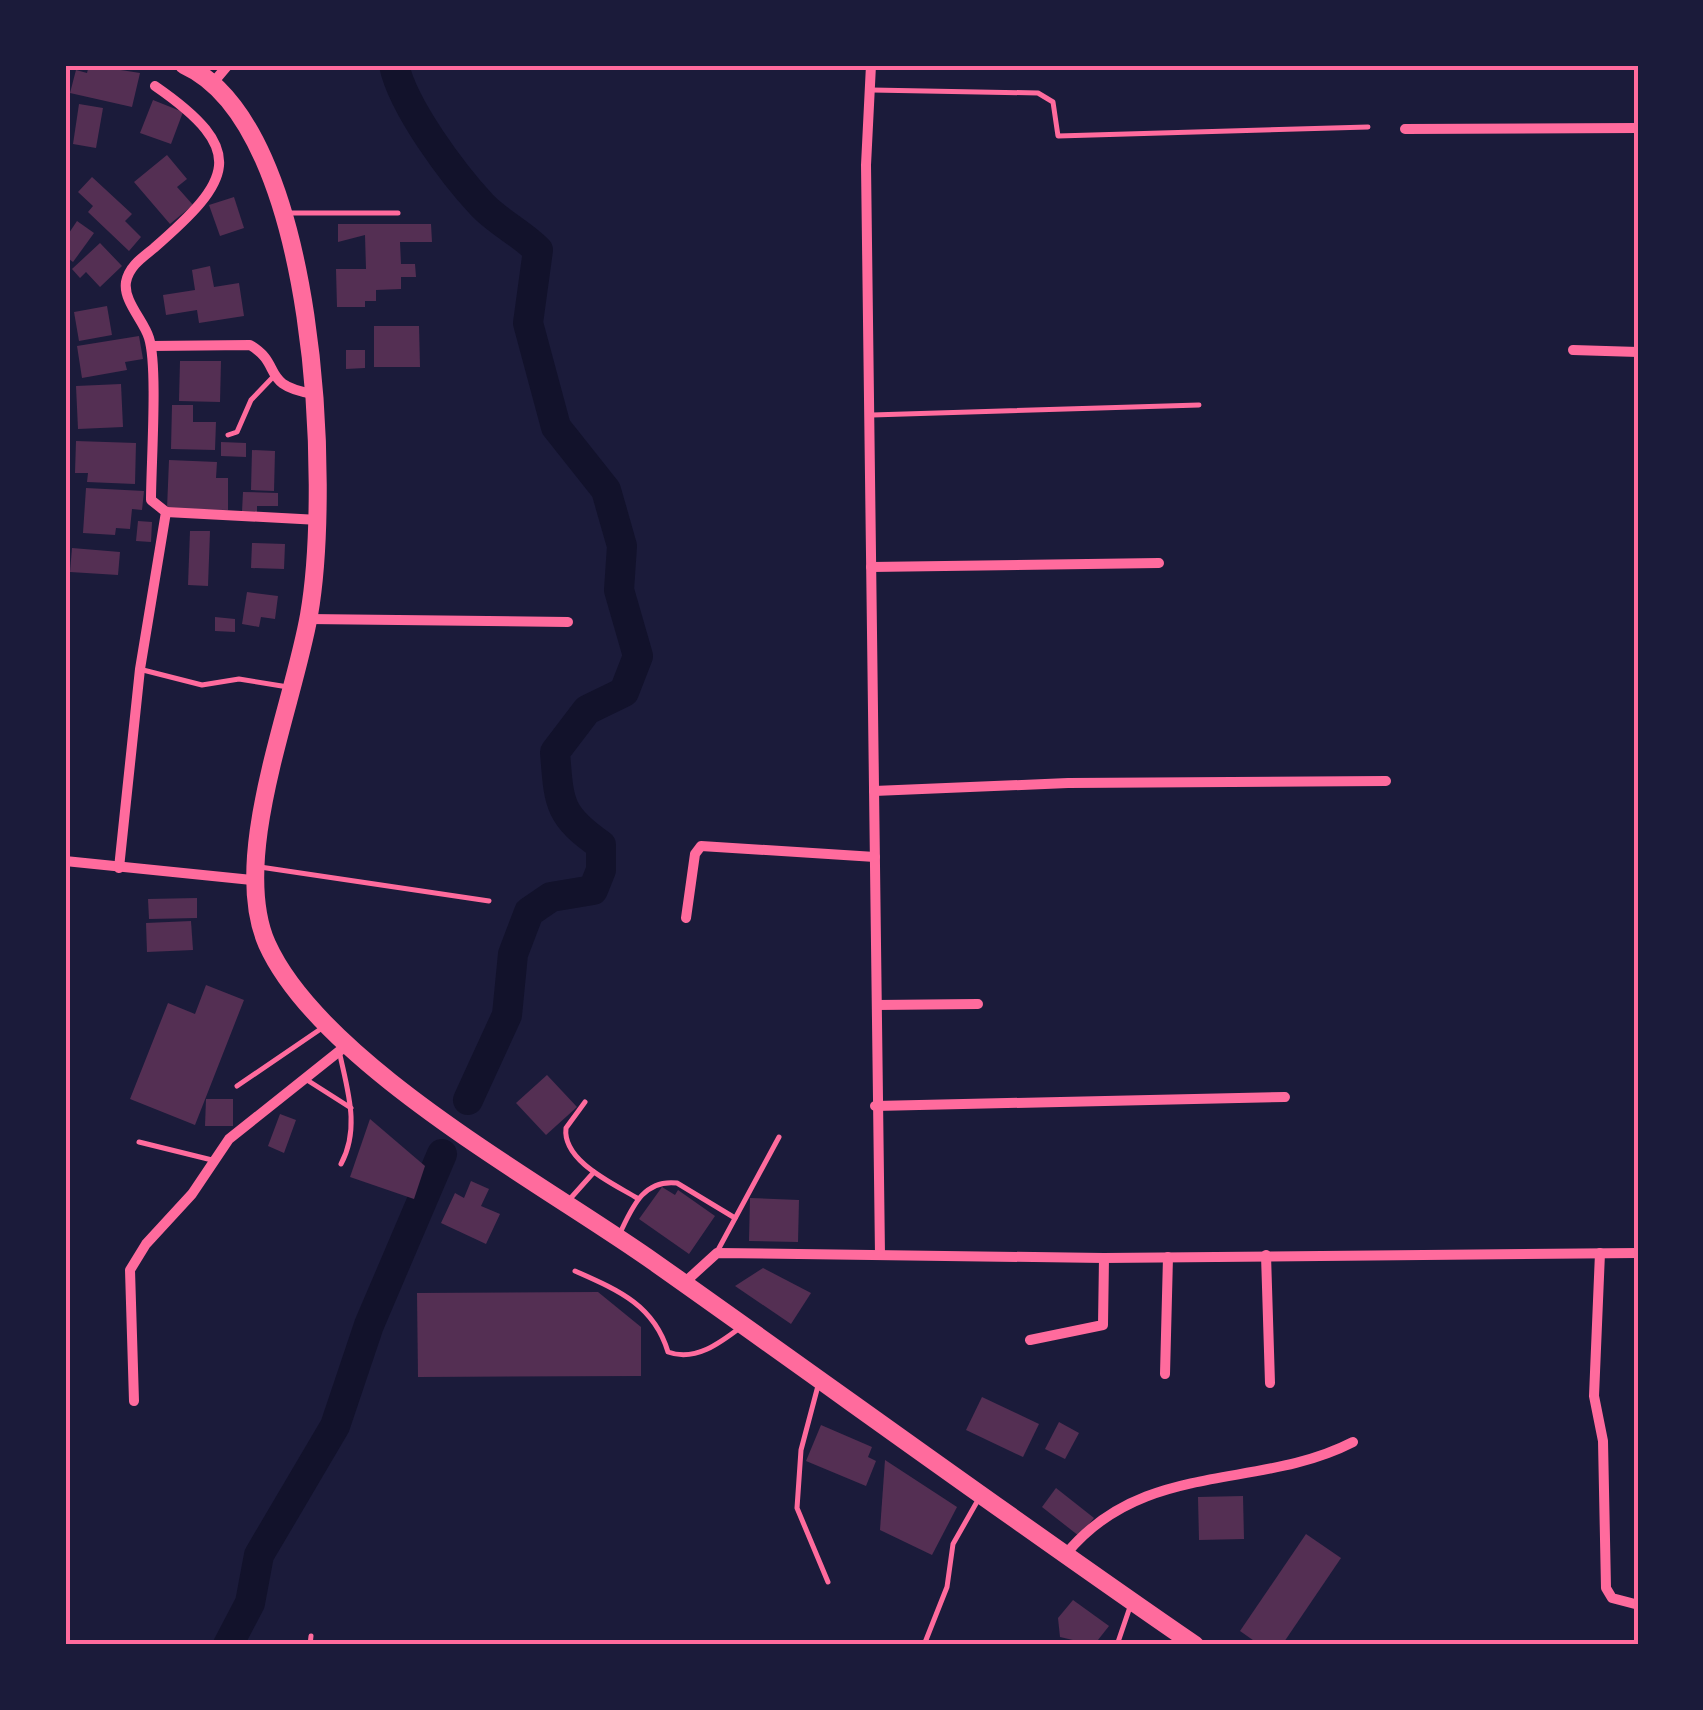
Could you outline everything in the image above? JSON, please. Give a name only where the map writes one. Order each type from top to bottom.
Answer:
[{"type":"highway","points":[[190,66],[243,118],[268,166],[282,213],[315,394],[319,520],[308,618],[253,873],[267,943],[292,988],[343,1048],[446,1122],[568,1201],[1195,1645]]},
{"type":"street","points":[[212,84],[228,65]]},
{"type":"street","points":[[870,65],[869,416],[875,1106],[880,1256]]},
{"type":"street","points":[[155,86],[189,110],[211,133],[219,172],[212,194],[129,273],[126,290],[150,346],[151,500],[166,512],[319,520]]},
{"type":"street","points":[[1406,128],[1638,128]]},
{"type":"street","points":[[150,346],[250,345],[260,351],[274,377],[288,389],[315,394]]},
{"type":"street","points":[[1573,350],[1638,352]]},
{"type":"street","points":[[119,868],[140,669],[166,512]]},
{"type":"street","points":[[871,568],[1159,563]]},
{"type":"street","points":[[308,618],[568,622]]},
{"type":"street","points":[[874,791],[1068,783],[1386,782]]},
{"type":"street","points":[[686,918],[694,854],[701,846],[875,857]]},
{"type":"street","points":[[65,861],[119,868],[253,873]]},
{"type":"street","points":[[877,1005],[978,1004]]},
{"type":"street","points":[[134,1401],[130,1270],[229,1139],[343,1048]]},
{"type":"street","points":[[875,1106],[1286,1097]]},
{"type":"street","points":[[684,1283],[716,1253],[1104,1258],[1638,1253]]},
{"type":"street","points":[[1600,1253],[1594,1396],[1603,1441],[1606,1588],[1612,1598],[1635,1604]]},
{"type":"street","points":[[1266,1254],[1270,1382]]},
{"type":"street","points":[[1165,1374],[1168,1257]]},
{"type":"street","points":[[1030,1340],[1103,1325],[1104,1258]]},
{"type":"street","points":[[1066,1554],[1090,1525],[1107,1514],[1181,1485],[1321,1458],[1353,1442]]},
{"type":"lane","points":[[869,90],[1038,93],[1053,102],[1058,136],[1368,126]]},
{"type":"lane","points":[[282,213],[398,213]]},
{"type":"lane","points":[[228,435],[237,432],[251,400],[274,377]]},
{"type":"lane","points":[[869,416],[1199,405]]},
{"type":"lane","points":[[140,669],[202,685],[238,679],[293,688]]},
{"type":"lane","points":[[253,873],[489,901]]},
{"type":"lane","points":[[237,1086],[325,1026]]},
{"type":"lane","points":[[342,1164],[351,1146],[351,1108],[343,1048]]},
{"type":"lane","points":[[306,1079],[351,1108]]},
{"type":"lane","points":[[585,1102],[565,1137],[594,1172],[637,1198]]},
{"type":"lane","points":[[716,1253],[779,1137]]},
{"type":"lane","points":[[139,1142],[215,1161]]},
{"type":"lane","points":[[568,1201],[594,1172]]},
{"type":"lane","points":[[619,1237],[637,1198],[658,1184],[677,1183],[736,1218]]},
{"type":"lane","points":[[575,1271],[625,1293],[655,1318],[668,1352],[682,1357],[716,1346],[743,1325]]},
{"type":"lane","points":[[819,1379],[801,1450],[797,1508],[828,1582]]},
{"type":"lane","points":[[924,1645],[947,1587],[954,1544],[981,1494]]},
{"type":"lane","points":[[1117,1645],[1132,1601]]},
{"type":"lane","points":[[310,1645],[311,1636]]},
{"type":"building","points":[[89,65],[140,73],[132,107],[70,93],[76,70],[87,73]]},
{"type":"building","points":[[153,100],[183,112],[171,144],[140,133]]},
{"type":"building","points":[[79,104],[103,108],[96,148],[73,144]]},
{"type":"building","points":[[167,155],[187,179],[177,187],[193,205],[170,224],[134,182]]},
{"type":"building","points":[[92,177],[132,214],[125,221],[141,237],[129,251],[88,212],[93,206],[78,192]]},
{"type":"building","points":[[234,197],[244,228],[220,236],[209,205]]},
{"type":"building","points":[[77,221],[94,233],[73,262],[65,256],[65,239]]},
{"type":"building","points":[[338,224],[431,224],[432,242],[400,242],[401,264],[415,264],[416,277],[401,277],[401,289],[376,290],[376,301],[365,301],[365,307],[337,307],[336,269],[366,269],[365,235],[338,242]]},
{"type":"building","points":[[100,243],[122,266],[100,287],[86,272],[80,278],[72,269]]},
{"type":"building","points":[[210,266],[214,287],[239,283],[244,316],[199,323],[197,310],[166,315],[163,295],[195,290],[192,270]]},
{"type":"building","points":[[107,306],[112,335],[79,341],[74,312]]},
{"type":"building","points":[[374,326],[419,326],[420,367],[374,367]]},
{"type":"building","points":[[139,336],[143,359],[125,362],[127,370],[82,378],[77,346]]},
{"type":"building","points":[[346,350],[365,350],[365,368],[346,369]]},
{"type":"building","points":[[180,361],[221,361],[220,402],[179,401]]},
{"type":"building","points":[[121,384],[123,427],[78,429],[76,386]]},
{"type":"building","points":[[172,405],[193,405],[193,422],[216,422],[215,450],[171,449]]},
{"type":"building","points":[[76,441],[136,443],[135,484],[87,482],[88,473],[75,473]]},
{"type":"building","points":[[221,442],[246,443],[246,457],[221,456]]},
{"type":"building","points":[[252,450],[275,451],[274,491],[251,490]]},
{"type":"building","points":[[169,460],[217,462],[216,478],[228,478],[228,510],[167,509]]},
{"type":"building","points":[[86,488],[144,491],[142,510],[132,509],[130,529],[116,528],[115,535],[83,533]]},
{"type":"building","points":[[243,492],[278,493],[278,506],[257,506],[257,513],[242,512]]},
{"type":"building","points":[[138,521],[152,522],[151,542],[136,541]]},
{"type":"building","points":[[190,531],[210,531],[208,586],[188,585]]},
{"type":"building","points":[[252,543],[285,544],[284,569],[251,568]]},
{"type":"building","points":[[72,548],[120,552],[118,575],[70,572]]},
{"type":"building","points":[[247,592],[278,596],[275,619],[261,617],[259,627],[242,624]]},
{"type":"building","points":[[215,617],[235,619],[235,632],[215,631]]},
{"type":"building","points":[[197,898],[197,918],[149,919],[148,899]]},
{"type":"building","points":[[191,921],[193,950],[147,952],[146,923]]},
{"type":"building","points":[[206,985],[244,1000],[195,1125],[130,1099],[168,1003],[195,1014]]},
{"type":"building","points":[[547,1075],[577,1107],[546,1135],[516,1103]]},
{"type":"building","points":[[206,1099],[233,1099],[233,1126],[205,1126]]},
{"type":"building","points":[[280,1114],[296,1120],[284,1153],[268,1146]]},
{"type":"building","points":[[370,1119],[425,1166],[414,1199],[350,1177]]},
{"type":"building","points":[[471,1181],[489,1189],[481,1206],[500,1214],[486,1244],[441,1223],[455,1193],[464,1198]]},
{"type":"building","points":[[662,1187],[675,1195],[678,1190],[715,1216],[689,1254],[639,1219]]},
{"type":"building","points":[[750,1198],[799,1200],[798,1242],[749,1241]]},
{"type":"building","points":[[763,1268],[811,1293],[791,1324],[735,1286]]},
{"type":"building","points":[[598,1292],[641,1327],[641,1376],[418,1377],[417,1293]]},
{"type":"building","points":[[982,1397],[1039,1424],[1023,1457],[966,1430]]},
{"type":"building","points":[[1059,1422],[1079,1433],[1065,1459],[1045,1449]]},
{"type":"building","points":[[821,1425],[872,1447],[868,1457],[876,1461],[866,1486],[806,1461]]},
{"type":"building","points":[[885,1460],[957,1507],[932,1555],[880,1530]]},
{"type":"building","points":[[1056,1488],[1094,1518],[1079,1536],[1042,1507]]},
{"type":"building","points":[[1243,1496],[1244,1539],[1199,1540],[1198,1497]]},
{"type":"building","points":[[1306,1534],[1341,1558],[1282,1645],[1260,1645],[1240,1631]]},
{"type":"building","points":[[1073,1600],[1109,1626],[1094,1645],[1060,1637],[1058,1618]]},
{"type":"waterway","points":[[394,65],[418,120],[457,176],[488,211],[538,250],[528,323],[556,427],[606,490],[622,546],[619,590],[638,656],[624,692],[587,710],[555,752],[563,806],[576,825],[601,845],[601,870],[593,890],[551,897],[529,912],[513,954],[507,1015],[468,1100]]},
{"type":"waterway","points":[[228,1645],[250,1603],[259,1555],[335,1426],[369,1325],[442,1154]]}]
